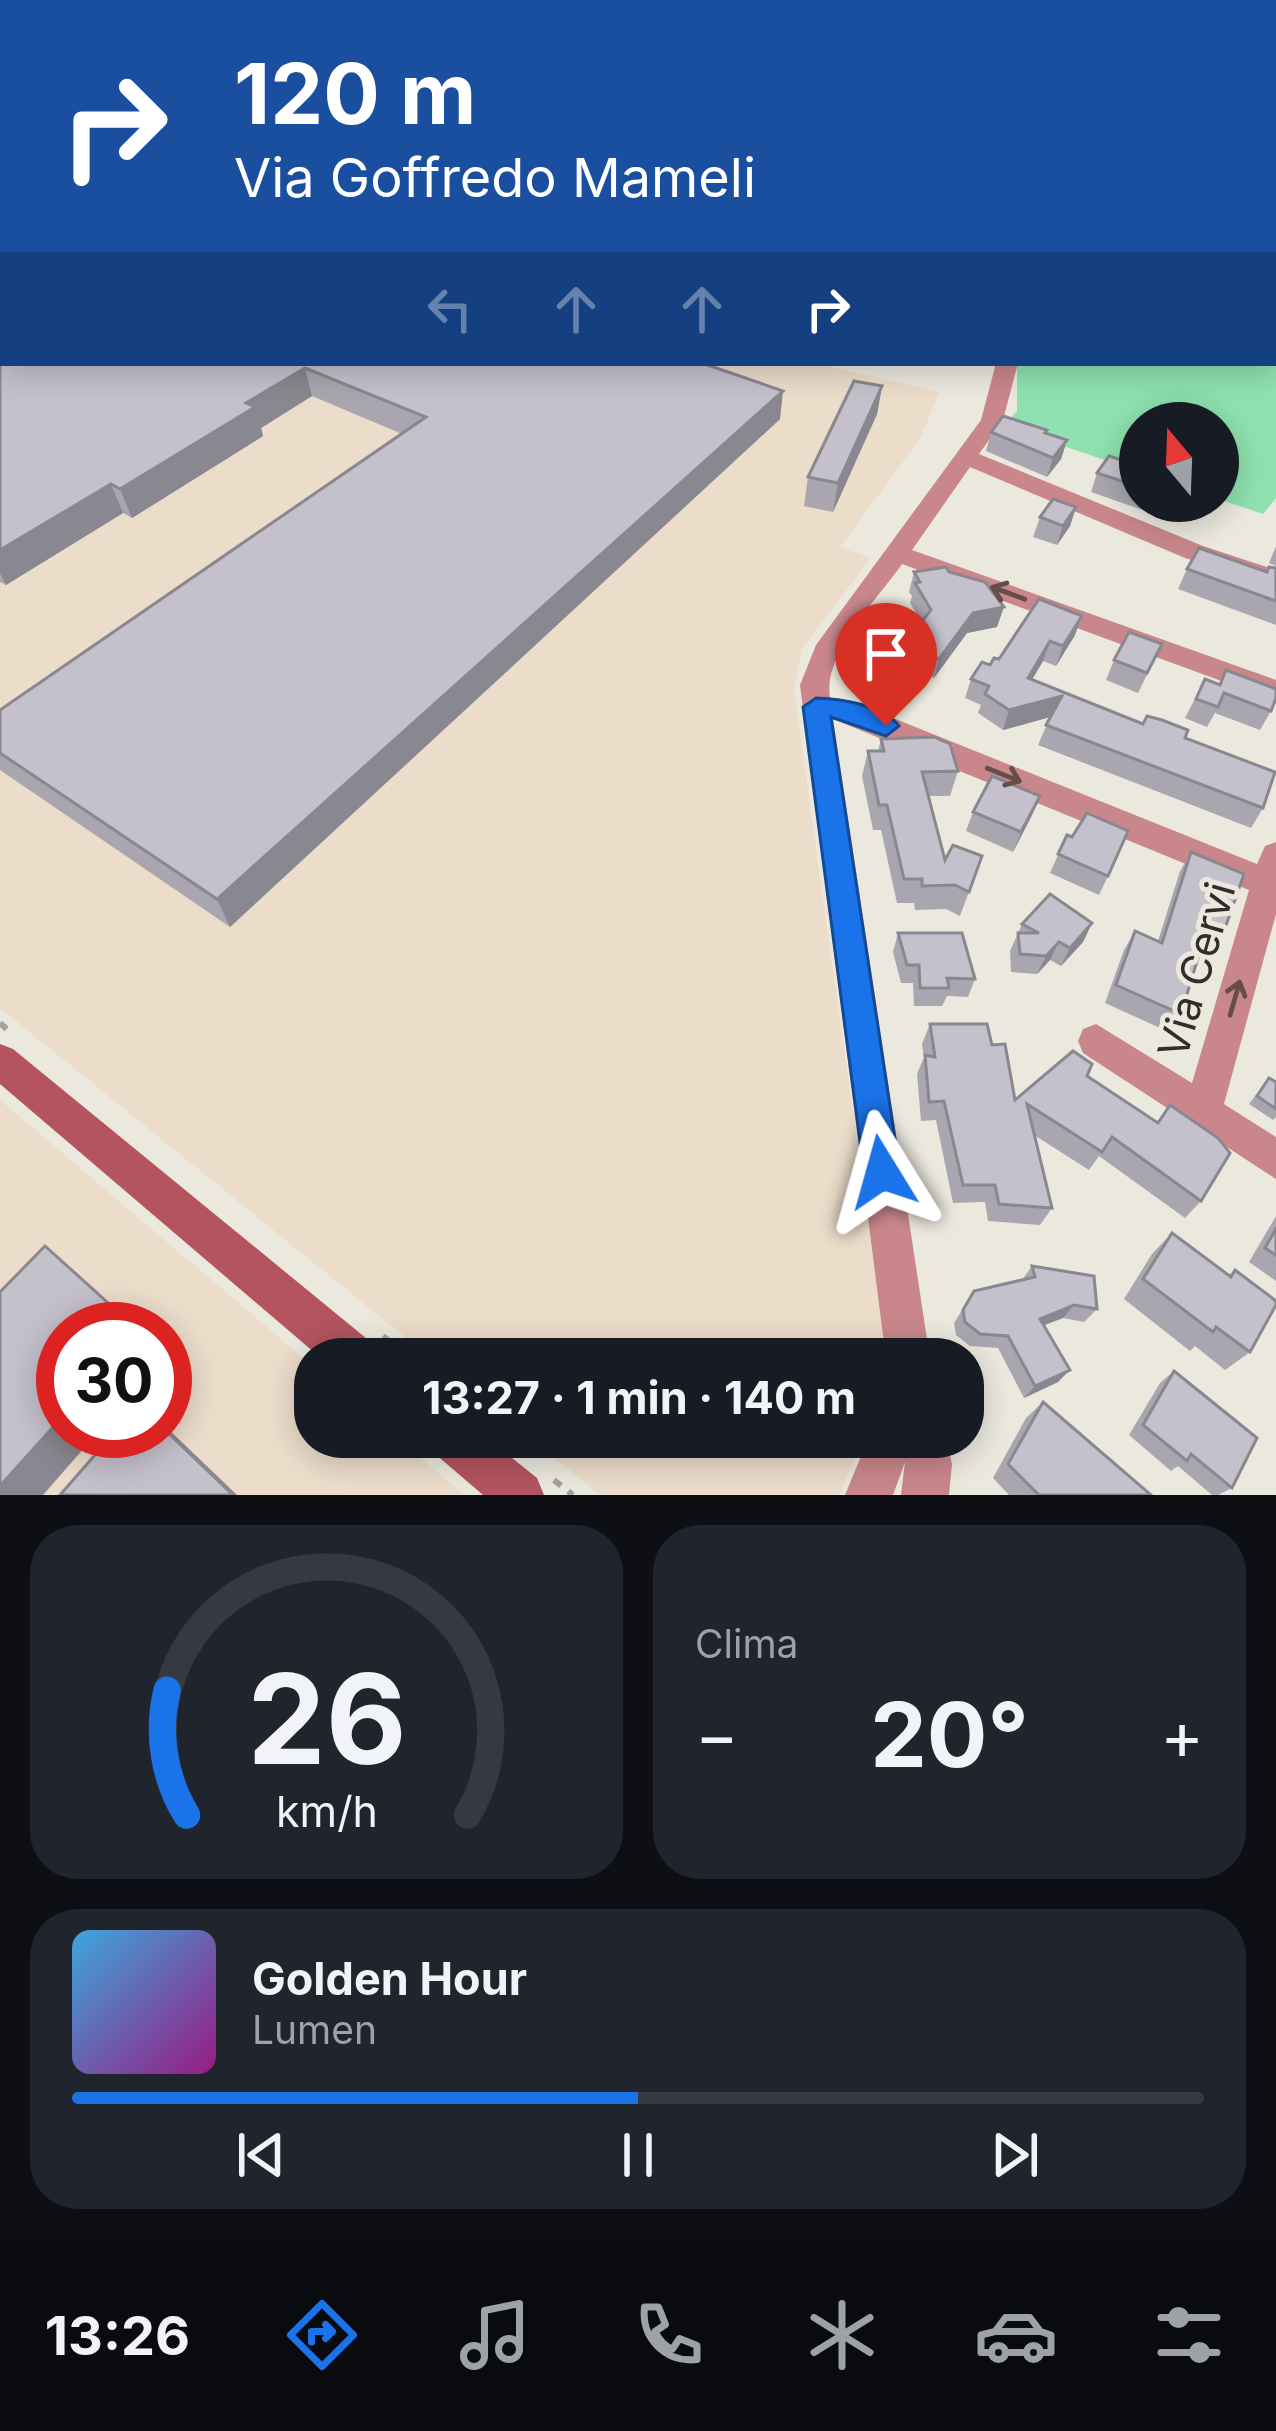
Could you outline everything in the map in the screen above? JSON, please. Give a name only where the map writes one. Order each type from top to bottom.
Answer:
[{"type":"main road","points":[[0,1061],[331,1338]]},
{"type":"main road","points":[[475,1458],[520,1495]]},
{"type":"street","points":[[905,1338],[816,707],[817,669],[992,420],[1006,366]]},
{"type":"street","points":[[967,457],[1194,552],[1276,579]]},
{"type":"street","points":[[900,554],[1276,691]]},
{"type":"street","points":[[816,707],[843,709],[1274,875]]},
{"type":"street","name":"Via Cervi","points":[[1203,1110],[1274,875]]},
{"type":"street","points":[[1096,1041],[1276,1160]]},
{"type":"street","points":[[869,1495],[884,1458]]},
{"type":"street","points":[[925,1495],[928,1458]]},
{"type":"shaded area","points":[[0,366],[829,366],[939,392],[921,437],[840,547],[871,558],[802,649],[794,689],[884,1338],[406,1338],[0,1008]]},
{"type":"shaded area","points":[[0,1100],[294,1350],[294,1458],[421,1458],[464,1495],[0,1495]]},
{"type":"shaded area","points":[[555,1458],[856,1458],[839,1495],[600,1495]]},
{"type":"green space","points":[[1017,366],[1276,366],[1276,498],[1263,514],[1239,506],[1239,402],[1119,402],[1119,465],[1004,426],[1017,411]]},
{"type":"building","points":[[0,366],[711,366],[783,391],[217,899],[0,753],[0,710],[426,417],[305,368],[246,403],[255,407],[120,489],[111,484],[0,550]]},
{"type":"building","points":[[854,381],[882,386],[838,483],[808,477]]},
{"type":"building","points":[[1003,416],[1067,440],[1053,458],[991,432]]},
{"type":"building","points":[[1109,456],[1119,459],[1119,480],[1097,473]]},
{"type":"building","points":[[1053,499],[1076,507],[1063,526],[1040,517]]},
{"type":"building","points":[[1199,548],[1267,572],[1269,567],[1276,568],[1276,601],[1187,569]]},
{"type":"building","points":[[946,567],[985,582],[1004,607],[973,613],[939,659],[904,644],[931,610],[914,572]]},
{"type":"building","points":[[1039,599],[1082,616],[1063,646],[1050,641],[1028,678],[1143,724],[1147,716],[1162,720],[1188,730],[1185,738],[1275,772],[1263,808],[1046,725],[1062,696],[1009,710],[985,694],[989,686],[971,679],[982,662],[990,665],[994,658],[999,659]]},
{"type":"building","points":[[1129,632],[1162,644],[1147,673],[1114,660]]},
{"type":"building","points":[[878,637],[917,653],[898,678],[859,661]]},
{"type":"building","points":[[1226,670],[1276,689],[1271,711],[1224,693],[1218,707],[1196,699],[1205,679],[1220,685]]},
{"type":"building","points":[[934,737],[950,744],[958,771],[922,772],[945,860],[953,845],[982,856],[969,892],[955,885],[922,886],[922,879],[904,879],[887,805],[879,805],[868,751],[884,751],[881,739]]},
{"type":"building","points":[[992,776],[1040,796],[1021,832],[973,812]]},
{"type":"building","points":[[1087,813],[1128,831],[1108,876],[1058,854],[1067,835],[1072,837]]},
{"type":"building","points":[[1191,852],[1244,874],[1224,931],[1208,925],[1181,1014],[1116,985],[1135,931],[1162,943]]},
{"type":"building","points":[[1050,894],[1092,923],[1070,948],[1059,942],[1046,956],[1020,954],[1018,933],[1039,933],[1022,924]]},
{"type":"building","points":[[898,933],[962,933],[975,979],[947,978],[949,988],[920,988],[919,965],[907,965]]},
{"type":"building","points":[[930,1024],[987,1024],[992,1045],[1005,1044],[1015,1100],[1073,1051],[1092,1064],[1087,1076],[1158,1123],[1170,1105],[1218,1138],[1230,1153],[1201,1201],[1112,1137],[1102,1152],[1027,1104],[1052,1208],[999,1204],[995,1185],[963,1185],[944,1101],[929,1102],[925,1055],[935,1057]]},
{"type":"building","points":[[1269,1078],[1276,1082],[1276,1109],[1257,1096]]},
{"type":"building","points":[[1276,1229],[1276,1255],[1265,1248]]},
{"type":"building","points":[[1172,1233],[1231,1277],[1235,1270],[1276,1301],[1250,1352],[1216,1327],[1213,1332],[1143,1279]]},
{"type":"building","points":[[45,1246],[107,1302],[36,1302],[36,1446],[0,1486],[0,1292]]},
{"type":"building","points":[[1032,1266],[1094,1276],[1097,1309],[1074,1305],[1040,1319],[1070,1370],[1035,1386],[1008,1336],[980,1334],[965,1322],[963,1310],[974,1291],[1035,1277]]},
{"type":"building","points":[[1174,1371],[1257,1438],[1232,1488],[1191,1454],[1187,1461],[1143,1425]]},
{"type":"building","points":[[1043,1402],[1151,1495],[1039,1495],[1008,1464]]},
{"type":"building","points":[[192,1456],[233,1495],[60,1495],[92,1458]]},
{"type":"route","points":[[882,1172],[816,707],[843,709],[886,726]]}]
